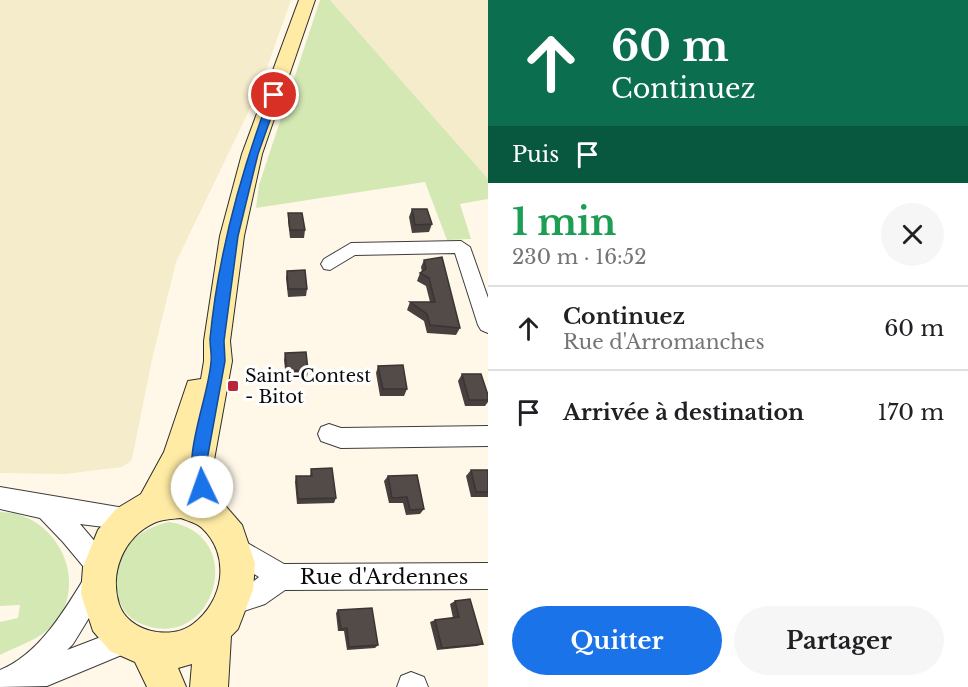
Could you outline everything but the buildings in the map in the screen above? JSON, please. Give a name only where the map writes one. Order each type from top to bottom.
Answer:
[{"type":"main road","points":[[209,687],[223,617],[240,574],[235,548],[227,530],[210,512],[202,487],[199,460],[215,384],[218,361],[217,341],[240,199],[252,154],[307,0]]},
{"type":"main road","points":[[168,687],[137,644],[105,614],[99,573],[108,543],[141,512],[178,456],[208,359],[217,341]]},
{"type":"main road","points":[[141,512],[183,502],[210,512]]},
{"type":"main road","points":[[137,644],[177,650],[196,643],[223,617]]},
{"type":"street","points":[[330,264],[351,249],[461,247],[488,325]]},
{"type":"street","points":[[329,434],[341,438],[488,436]]},
{"type":"street","points":[[0,498],[46,508],[141,512]]},
{"type":"street","points":[[29,672],[41,656],[64,635],[99,573],[72,533],[46,508]]},
{"type":"street","name":"Rue d'Ardennes","points":[[235,548],[281,577],[488,576]]},
{"type":"street","name":"Rue d'Ardennes","points":[[223,617],[281,577]]},
{"type":"street","points":[[0,684],[29,672],[47,672],[137,644]]},
{"type":"shaded area","points":[[0,0],[291,0],[259,90],[176,262],[153,355],[133,454],[131,461],[122,467],[65,474],[0,473]]},
{"type":"shaded area","points":[[330,0],[488,0],[488,179],[483,174]]},
{"type":"green space","points":[[320,0],[330,0],[488,179],[488,199],[460,204],[471,239],[447,240],[425,182],[256,208],[259,185]]},
{"type":"green space","points":[[0,512],[18,515],[35,522],[48,533],[59,547],[66,563],[69,580],[68,598],[56,623],[34,639],[0,655],[0,622],[18,618],[20,605],[0,606]]},
{"type":"green space","points":[[169,522],[193,530],[208,545],[215,564],[214,584],[207,602],[194,618],[177,627],[155,628],[140,623],[127,614],[118,599],[114,584],[115,570],[120,556],[128,545],[153,527]]},
{"type":"place","name":"Saint-Contest - Bitot","points":[[233,386]]},
{"type":"route","points":[[202,487],[199,460],[212,406],[218,361],[217,341],[232,236],[252,154],[274,95]]}]
